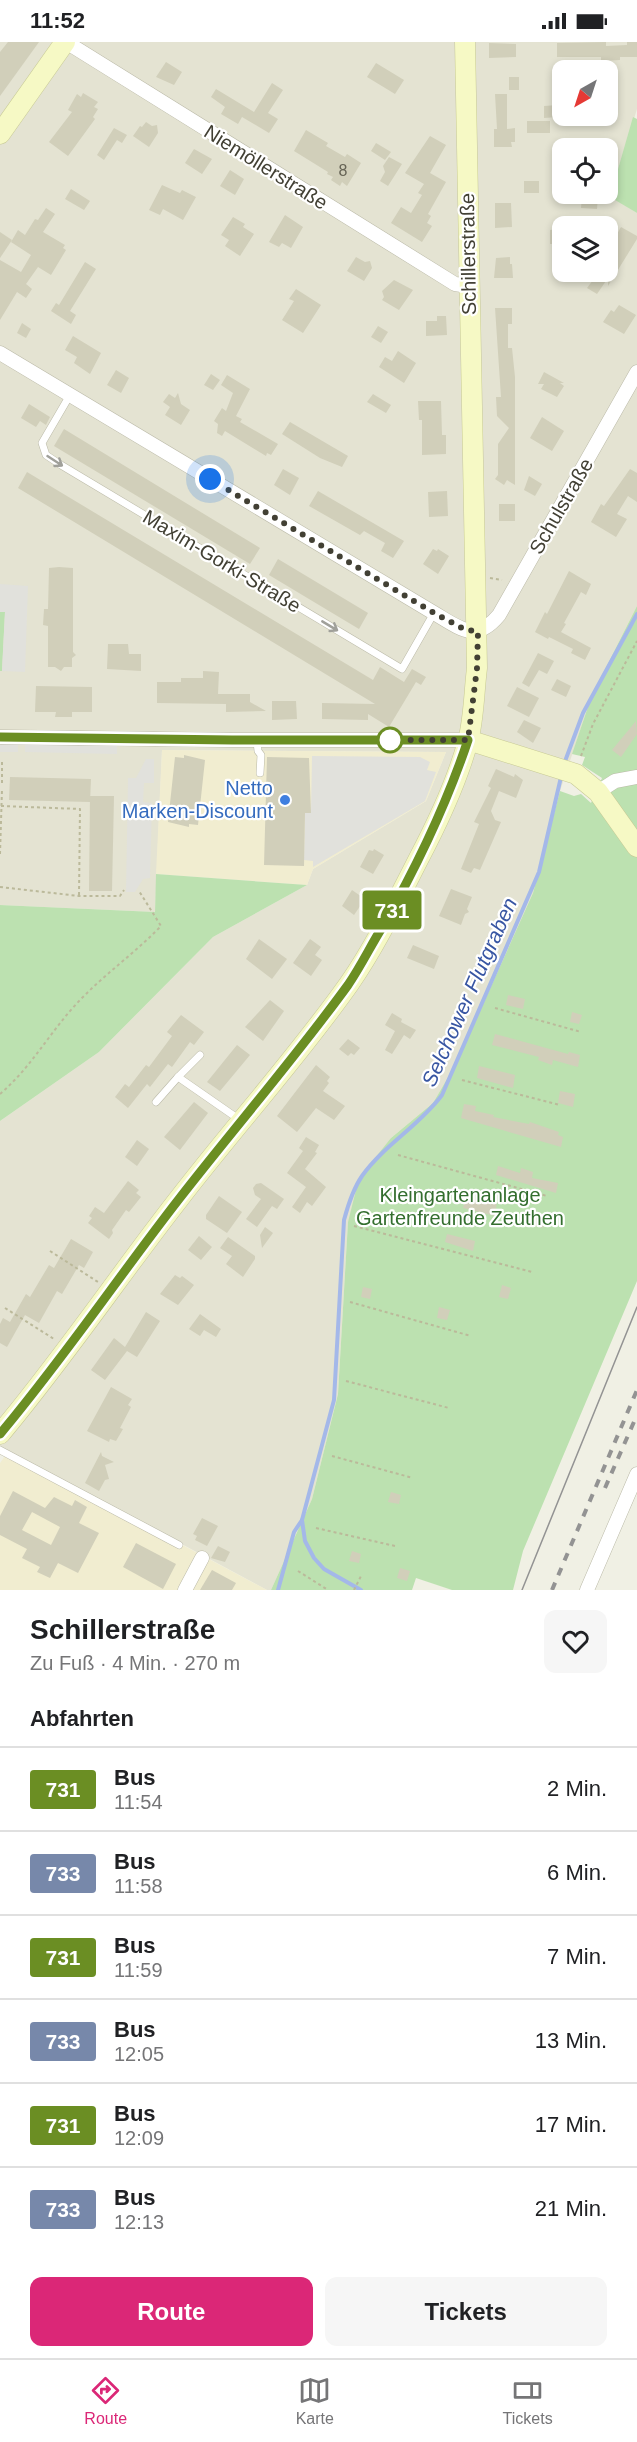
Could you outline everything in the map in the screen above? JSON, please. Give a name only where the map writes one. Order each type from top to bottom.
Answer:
[{"type":"street","points":[[0,134],[66,42]]},
{"type":"street","name":"Niemöllerstraße","points":[[66,42],[455,284],[468,286]]},
{"type":"street","name":"Schillerstraße","points":[[0,1434],[91,1318],[184,1193],[349,983],[400,895],[433,830],[468,740],[477,668],[478,632],[468,286],[465,42]]},
{"type":"street","points":[[0,353],[434,613],[464,629],[478,632]]},
{"type":"street","name":"Schulstraße","points":[[478,632],[489,627],[501,612],[637,372]]},
{"type":"street","points":[[0,737],[257,741],[468,740],[548,764],[579,765],[637,847]]},
{"type":"street","points":[[598,792],[615,781],[637,777]]},
{"type":"street","points":[[587,1590],[637,1474]]},
{"type":"street","points":[[184,1590],[202,1558]]},
{"type":"lane","name":"Maxim-Gorki-Straße","points":[[70,395],[42,443],[46,455],[402,669],[434,613]]},
{"type":"lane","points":[[257,741],[261,755],[260,773]]},
{"type":"lane","points":[[156,1102],[200,1055]]},
{"type":"lane","points":[[177,1077],[242,1122]]},
{"type":"lane","points":[[0,1450],[179,1545]]},
{"type":"path","points":[[487,578],[502,580]]},
{"type":"path","points":[[579,765],[593,724],[637,641]]},
{"type":"path","points":[[2,761],[2,783]]},
{"type":"path","points":[[0,854],[2,789]]},
{"type":"path","points":[[1,806],[80,809],[79,896]]},
{"type":"path","points":[[0,887],[79,896],[120,896],[124,890]]},
{"type":"path","points":[[0,1094],[37,1057],[55,1029],[84,995],[161,926],[139,891]]},
{"type":"path","points":[[495,1008],[581,1032]]},
{"type":"path","points":[[462,1080],[560,1105]]},
{"type":"path","points":[[398,1155],[547,1196]]},
{"type":"path","points":[[354,1226],[532,1272]]},
{"type":"path","points":[[50,1251],[98,1282]]},
{"type":"path","points":[[350,1302],[471,1336]]},
{"type":"path","points":[[5,1308],[54,1339]]},
{"type":"path","points":[[346,1381],[449,1408]]},
{"type":"path","points":[[332,1456],[414,1478]]},
{"type":"path","points":[[316,1528],[395,1546]]},
{"type":"path","points":[[298,1571],[328,1590]]},
{"type":"path","points":[[354,1590],[361,1576]]},
{"type":"shaded area","points":[[0,42],[637,42],[637,109],[618,170],[618,138],[552,138],[552,204],[618,204],[618,201],[637,213],[637,606],[592,695],[560,791],[533,893],[457,1062],[433,1103],[391,1138],[348,1222],[338,1394],[312,1499],[271,1590],[267,1590],[0,1446],[0,1121],[99,1052],[213,937],[307,885],[313,869],[426,801],[446,752],[162,750],[155,912],[0,905]]},
{"type":"shaded area","points":[[0,584],[28,586],[25,672],[2,671],[5,612],[0,612]]},
{"type":"shaded area","points":[[0,743],[18,743],[18,752],[0,752]]},
{"type":"shaded area","points":[[25,743],[117,745],[117,754],[25,752]]},
{"type":"shaded area","points":[[162,750],[446,752],[426,801],[313,869],[307,885],[156,874]]},
{"type":"shaded area","points":[[312,756],[420,757],[430,762],[427,770],[436,772],[425,801],[313,867],[313,861],[304,860],[305,813],[311,813]]},
{"type":"shaded area","points":[[146,759],[154,759],[154,783],[144,783],[143,802],[152,803],[150,878],[143,879],[135,892],[126,892],[128,778],[136,778]]},
{"type":"shaded area","points":[[8,1452],[267,1590],[0,1590],[0,1463]]},
{"type":"green space","points":[[633,117],[637,119],[637,213],[618,202],[618,169]]},
{"type":"green space","name":"Kleingartenanlage Gartenfreunde Zeuthen","points":[[637,606],[637,1281],[523,1551],[513,1590],[452,1590],[416,1578],[412,1590],[271,1590],[312,1499],[338,1394],[348,1222],[359,1178],[391,1138],[433,1103],[457,1062],[533,893],[560,791],[574,796],[581,794],[591,803],[602,778],[582,765],[585,757],[572,754],[592,695]]},
{"type":"green space","points":[[0,612],[5,612],[2,671],[0,671]]},
{"type":"green space","points":[[156,874],[307,885],[213,937],[99,1052],[0,1121],[0,905],[155,912]]},
{"type":"building","points":[[8,42],[39,42],[0,96],[0,52]]},
{"type":"building","points":[[606,42],[606,46],[637,42],[637,57],[620,57],[618,60],[601,60],[601,57],[557,57],[557,43]]},
{"type":"building","points":[[489,43],[516,44],[516,57],[489,58]]},
{"type":"building","points":[[166,62],[182,72],[174,85],[156,77]]},
{"type":"building","points":[[376,63],[404,80],[395,94],[367,77]]},
{"type":"building","points":[[509,77],[519,77],[519,90],[509,90]]},
{"type":"building","points":[[272,83],[283,90],[268,113],[278,119],[269,133],[242,117],[238,124],[221,114],[225,107],[211,97],[216,89],[254,112]]},
{"type":"building","points":[[83,93],[98,102],[94,107],[98,109],[93,117],[95,119],[68,156],[49,142],[72,112],[68,110],[77,94],[81,97]]},
{"type":"building","points":[[495,94],[507,94],[507,129],[515,128],[515,142],[511,142],[512,147],[494,147],[494,129],[497,129]]},
{"type":"building","points":[[552,105],[552,117],[544,118],[544,106]]},
{"type":"building","points":[[527,121],[550,121],[550,133],[527,133]]},
{"type":"building","points":[[146,122],[152,126],[157,125],[158,133],[149,147],[133,136]]},
{"type":"building","points":[[114,128],[127,135],[122,143],[117,140],[104,160],[97,155]]},
{"type":"building","points":[[306,130],[328,143],[326,146],[345,157],[347,154],[361,163],[347,186],[342,182],[340,186],[331,180],[333,177],[327,174],[328,172],[294,151]]},
{"type":"building","points":[[430,136],[446,145],[430,173],[446,182],[428,214],[431,216],[427,223],[432,226],[422,242],[391,223],[401,207],[411,213],[422,195],[418,193],[424,184],[405,173]]},
{"type":"building","points":[[376,143],[391,152],[385,160],[371,151]]},
{"type":"building","points":[[194,149],[212,159],[202,174],[185,163]]},
{"type":"building","points":[[389,157],[402,164],[388,186],[380,181],[385,172],[383,166]]},
{"type":"building","points":[[230,170],[244,179],[235,195],[220,186]]},
{"type":"building","points":[[524,181],[539,181],[539,193],[524,193]]},
{"type":"building","points":[[162,185],[180,193],[182,190],[196,197],[183,220],[163,209],[160,215],[149,210]]},
{"type":"building","points":[[71,189],[90,201],[84,210],[65,199]]},
{"type":"building","points":[[495,203],[511,203],[512,227],[495,228]]},
{"type":"building","points":[[581,204],[597,204],[597,209],[581,208]]},
{"type":"building","points":[[46,208],[55,214],[43,232],[65,245],[63,248],[66,250],[51,275],[38,267],[26,284],[32,289],[26,298],[17,292],[0,320],[0,260],[21,272],[31,255],[11,242],[18,230],[25,235],[35,219],[38,220]]},
{"type":"building","points":[[285,215],[303,227],[291,248],[282,243],[279,247],[269,242]]},
{"type":"building","points":[[233,217],[245,224],[243,227],[254,234],[240,256],[225,246],[229,240],[221,235]]},
{"type":"building","points":[[621,227],[637,236],[637,239],[618,270],[618,232]]},
{"type":"building","points":[[550,230],[552,230],[552,244],[550,244]]},
{"type":"building","points":[[0,232],[12,240],[0,258]]},
{"type":"building","points":[[356,257],[365,262],[370,261],[372,268],[364,281],[347,271]]},
{"type":"building","points":[[510,257],[513,278],[494,278],[496,258]]},
{"type":"building","points":[[85,262],[96,269],[70,311],[76,315],[71,324],[51,311],[56,303],[59,305]]},
{"type":"building","points":[[394,280],[413,290],[399,310],[382,300],[384,297],[382,291]]},
{"type":"building","points":[[592,282],[605,282],[597,294],[587,288]]},
{"type":"building","points":[[296,289],[321,305],[303,333],[282,320],[294,301],[289,299]]},
{"type":"building","points":[[619,305],[636,315],[624,334],[603,322],[611,310],[614,312]]},
{"type":"building","points":[[495,308],[512,308],[512,324],[508,324],[508,348],[512,348],[515,377],[515,485],[507,480],[504,485],[495,479],[498,475],[498,444],[509,428],[497,416],[496,397],[501,397]]},
{"type":"building","points":[[437,316],[446,316],[447,335],[426,336],[426,321],[437,321]]},
{"type":"building","points":[[22,323],[31,329],[26,338],[17,333]]},
{"type":"building","points":[[378,326],[388,332],[381,343],[371,337]]},
{"type":"building","points":[[73,336],[101,353],[90,374],[74,363],[77,357],[65,350]]},
{"type":"building","points":[[398,351],[416,363],[404,383],[379,367],[385,357],[392,361]]},
{"type":"building","points":[[116,370],[129,378],[121,393],[107,385]]},
{"type":"building","points":[[544,372],[564,383],[560,383],[564,386],[557,397],[541,389],[544,384],[538,384]]},
{"type":"building","points":[[211,374],[220,380],[213,390],[204,385]]},
{"type":"building","points":[[227,375],[250,389],[236,416],[242,419],[240,422],[278,444],[271,455],[267,453],[266,456],[225,431],[222,436],[217,433],[218,424],[214,421],[222,408],[226,411],[233,393],[221,385]]},
{"type":"building","points":[[178,393],[181,404],[190,410],[181,425],[165,415],[170,407],[163,402],[169,394],[175,398]]},
{"type":"building","points":[[373,394],[391,405],[386,413],[367,402]]},
{"type":"building","points":[[418,401],[441,401],[442,435],[446,435],[446,454],[422,455],[422,420],[419,420]]},
{"type":"building","points":[[29,404],[50,417],[46,425],[40,421],[36,427],[21,418]]},
{"type":"building","points":[[542,417],[564,431],[552,451],[530,438]]},
{"type":"building","points":[[290,422],[348,456],[342,467],[320,458],[282,434]]},
{"type":"building","points":[[64,429],[260,548],[250,564],[54,446]]},
{"type":"building","points":[[283,469],[299,478],[290,495],[274,485]]},
{"type":"building","points":[[630,469],[637,473],[637,502],[628,496],[617,514],[627,519],[616,537],[591,522],[601,504],[604,506]]},
{"type":"building","points":[[27,472],[373,680],[380,667],[404,682],[412,669],[426,677],[421,685],[416,682],[389,727],[368,714],[368,720],[322,719],[322,703],[375,704],[18,488]]},
{"type":"building","points":[[529,476],[542,484],[535,496],[524,490]]},
{"type":"building","points":[[318,491],[404,541],[393,558],[381,551],[385,543],[364,531],[360,535],[309,506]]},
{"type":"building","points":[[447,491],[448,516],[429,517],[428,492]]},
{"type":"building","points":[[499,504],[515,504],[515,521],[499,521]]},
{"type":"building","points":[[433,549],[437,551],[438,549],[449,556],[438,574],[423,564]]},
{"type":"building","points":[[278,559],[368,613],[359,629],[269,575]]},
{"type":"building","points":[[49,568],[73,568],[73,652],[76,655],[72,658],[72,667],[64,667],[61,671],[55,667],[48,667],[48,626],[43,625],[44,609],[48,609]]},
{"type":"building","points":[[569,571],[591,584],[586,595],[581,592],[561,632],[591,648],[585,660],[571,653],[573,649],[535,632]]},
{"type":"building","points":[[108,644],[128,644],[129,654],[141,654],[141,671],[107,669]]},
{"type":"building","points":[[538,653],[554,661],[547,674],[539,670],[529,687],[522,683]]},
{"type":"building","points":[[203,671],[219,672],[218,694],[250,694],[250,702],[266,711],[226,712],[226,704],[157,703],[157,682],[181,682],[181,678],[203,678]]},
{"type":"building","points":[[557,679],[571,686],[566,697],[551,690]]},
{"type":"building","points":[[36,686],[92,687],[92,712],[72,712],[72,717],[55,717],[56,712],[35,712]]},
{"type":"building","points":[[517,687],[539,698],[529,717],[507,706]]},
{"type":"building","points":[[272,701],[296,701],[297,719],[272,720]]},
{"type":"building","points":[[524,720],[541,728],[533,743],[517,732]]},
{"type":"building","points":[[636,721],[637,734],[621,757],[612,750]]},
{"type":"building","points":[[184,755],[205,760],[198,825],[189,824],[189,827],[168,822],[175,757],[184,758]]},
{"type":"building","name":"Netto Marken-Discount","points":[[267,757],[309,758],[311,813],[305,813],[304,866],[264,865]]},
{"type":"building","points":[[496,769],[514,777],[515,774],[523,780],[516,798],[499,791],[491,811],[495,820],[501,822],[480,870],[474,868],[471,873],[461,869],[479,824],[474,822],[491,788],[488,786]]},
{"type":"building","points":[[10,777],[91,779],[90,802],[9,800]]},
{"type":"building","points":[[90,796],[114,796],[112,891],[89,891]]},
{"type":"building","points":[[374,849],[384,855],[373,874],[360,867],[369,850]]},
{"type":"building","points":[[451,889],[472,897],[467,909],[469,912],[465,914],[461,925],[439,916]]},
{"type":"building","points":[[352,890],[365,899],[354,915],[342,906]]},
{"type":"building","points":[[259,939],[287,959],[272,979],[246,959]]},
{"type":"building","points":[[310,939],[321,947],[315,955],[322,960],[311,976],[293,963]]},
{"type":"building","points":[[413,945],[439,956],[434,969],[407,958]]},
{"type":"building","points":[[508,995],[525,999],[523,1009],[506,1005]]},
{"type":"building","points":[[270,1000],[284,1011],[263,1041],[245,1027]]},
{"type":"building","points":[[572,1012],[582,1015],[579,1024],[570,1022]]},
{"type":"building","points":[[392,1013],[402,1019],[401,1022],[416,1030],[410,1039],[404,1035],[392,1054],[385,1050],[395,1031],[385,1025]]},
{"type":"building","points":[[181,1015],[204,1032],[194,1045],[190,1042],[172,1067],[168,1064],[150,1087],[147,1084],[128,1108],[115,1097],[125,1084],[129,1087],[146,1065],[149,1067],[172,1036],[167,1032]]},
{"type":"building","points":[[495,1034],[568,1054],[569,1052],[580,1055],[578,1067],[553,1060],[552,1065],[538,1060],[539,1057],[492,1045]]},
{"type":"building","points":[[348,1039],[360,1048],[354,1055],[351,1053],[348,1056],[339,1049]]},
{"type":"building","points":[[237,1045],[250,1055],[220,1091],[207,1082]]},
{"type":"building","points":[[316,1065],[330,1077],[323,1091],[345,1106],[334,1120],[316,1108],[297,1132],[277,1116]]},
{"type":"building","points":[[479,1066],[515,1075],[513,1088],[477,1078]]},
{"type":"building","points":[[560,1091],[575,1094],[573,1107],[558,1103]]},
{"type":"building","points":[[194,1102],[208,1113],[180,1150],[164,1137]]},
{"type":"building","points":[[464,1104],[476,1106],[475,1111],[494,1115],[493,1117],[529,1124],[530,1122],[559,1132],[558,1135],[563,1137],[561,1147],[461,1118]]},
{"type":"building","points":[[306,1137],[319,1145],[315,1152],[317,1153],[305,1169],[326,1187],[312,1206],[307,1202],[300,1213],[292,1207],[306,1187],[287,1173],[303,1151],[299,1148]]},
{"type":"building","points":[[137,1140],[149,1149],[137,1166],[125,1157]]},
{"type":"building","points":[[498,1166],[520,1173],[521,1168],[533,1172],[532,1178],[558,1183],[556,1193],[496,1175]]},
{"type":"building","points":[[128,1181],[139,1190],[136,1193],[141,1197],[129,1212],[126,1210],[112,1230],[113,1233],[109,1239],[88,1223],[92,1218],[89,1216],[95,1207],[104,1213]]},
{"type":"building","points":[[261,1183],[284,1199],[277,1209],[272,1206],[257,1227],[246,1219],[261,1199],[255,1195],[253,1188],[256,1184]]},
{"type":"building","points":[[219,1196],[242,1212],[227,1233],[206,1219],[206,1215]]},
{"type":"building","points":[[466,1196],[497,1201],[495,1216],[463,1208]]},
{"type":"building","points":[[535,1215],[545,1218],[543,1228],[532,1225]]},
{"type":"building","points":[[265,1227],[273,1233],[262,1248],[260,1235]]},
{"type":"building","points":[[447,1234],[475,1241],[473,1251],[445,1242]]},
{"type":"building","points":[[199,1236],[212,1247],[201,1260],[188,1250]]},
{"type":"building","points":[[228,1237],[255,1256],[243,1277],[226,1264],[232,1256],[220,1248]]},
{"type":"building","points":[[71,1239],[93,1252],[84,1268],[79,1265],[62,1294],[57,1291],[39,1323],[25,1315],[7,1347],[0,1343],[0,1324],[3,1318],[10,1322],[26,1294],[30,1297],[49,1265],[54,1268]]},
{"type":"building","points":[[175,1275],[180,1278],[182,1276],[194,1285],[178,1305],[160,1294]]},
{"type":"building","points":[[502,1285],[511,1288],[508,1299],[499,1297]]},
{"type":"building","points":[[363,1287],[372,1289],[370,1299],[361,1297]]},
{"type":"building","points":[[439,1307],[450,1310],[447,1320],[437,1318]]},
{"type":"building","points":[[146,1312],[160,1321],[137,1357],[127,1351],[105,1380],[91,1370],[114,1338],[125,1347]]},
{"type":"building","points":[[200,1314],[221,1329],[216,1337],[204,1330],[200,1336],[189,1329]]},
{"type":"building","points":[[111,1387],[132,1399],[128,1405],[131,1407],[120,1428],[123,1429],[116,1441],[110,1439],[109,1442],[87,1431]]},
{"type":"building","points":[[101,1452],[102,1456],[114,1462],[105,1465],[109,1479],[105,1480],[99,1491],[85,1483]]},
{"type":"building","points":[[13,1491],[45,1508],[54,1497],[72,1506],[75,1500],[87,1507],[79,1523],[99,1533],[78,1573],[58,1563],[50,1578],[37,1572],[40,1567],[22,1558],[27,1549],[0,1535],[0,1516]],"holes":[[[32,1512],[60,1527],[51,1545],[22,1530]]]},
{"type":"building","points":[[391,1492],[401,1495],[399,1504],[388,1502]]},
{"type":"building","points":[[202,1518],[218,1526],[207,1546],[195,1540],[197,1536],[193,1534]]},
{"type":"building","points":[[136,1543],[176,1564],[163,1589],[123,1567]]},
{"type":"building","points":[[218,1546],[230,1552],[225,1562],[211,1558]]},
{"type":"building","points":[[352,1551],[361,1554],[359,1563],[349,1561]]},
{"type":"building","points":[[400,1568],[410,1571],[407,1581],[397,1578]]},
{"type":"building","points":[[212,1570],[236,1583],[232,1590],[200,1590]]},
{"type":"waterway","name":"Selchower Flutgraben","points":[[564,764],[583,713],[637,614]]},
{"type":"waterway","name":"Selchower Flutgraben","points":[[361,1590],[324,1569],[314,1558],[305,1541],[302,1520],[334,1400],[344,1220],[351,1197],[362,1176],[442,1095],[539,872],[561,777]]},
{"type":"waterway","points":[[278,1590],[294,1532],[302,1520]]},
{"type":"tram line","points":[[522,1590],[637,1307]]},
{"type":"railway","points":[[552,1590],[637,1390]]},
{"type":"railway","points":[[605,1488],[637,1415]]},
{"type":"bus line","name":"731","points":[[0,737],[468,740],[453,785],[433,830],[394,906],[349,983],[257,1104],[220,1146],[170,1210],[91,1318],[0,1434]]},
{"type":"place","name":"Netto Marken-Discount","points":[[285,800]]},
{"type":"route","points":[[210,479],[446,620],[464,629],[478,632],[477,668],[468,740],[452,739],[388,740],[390,740]]}]
